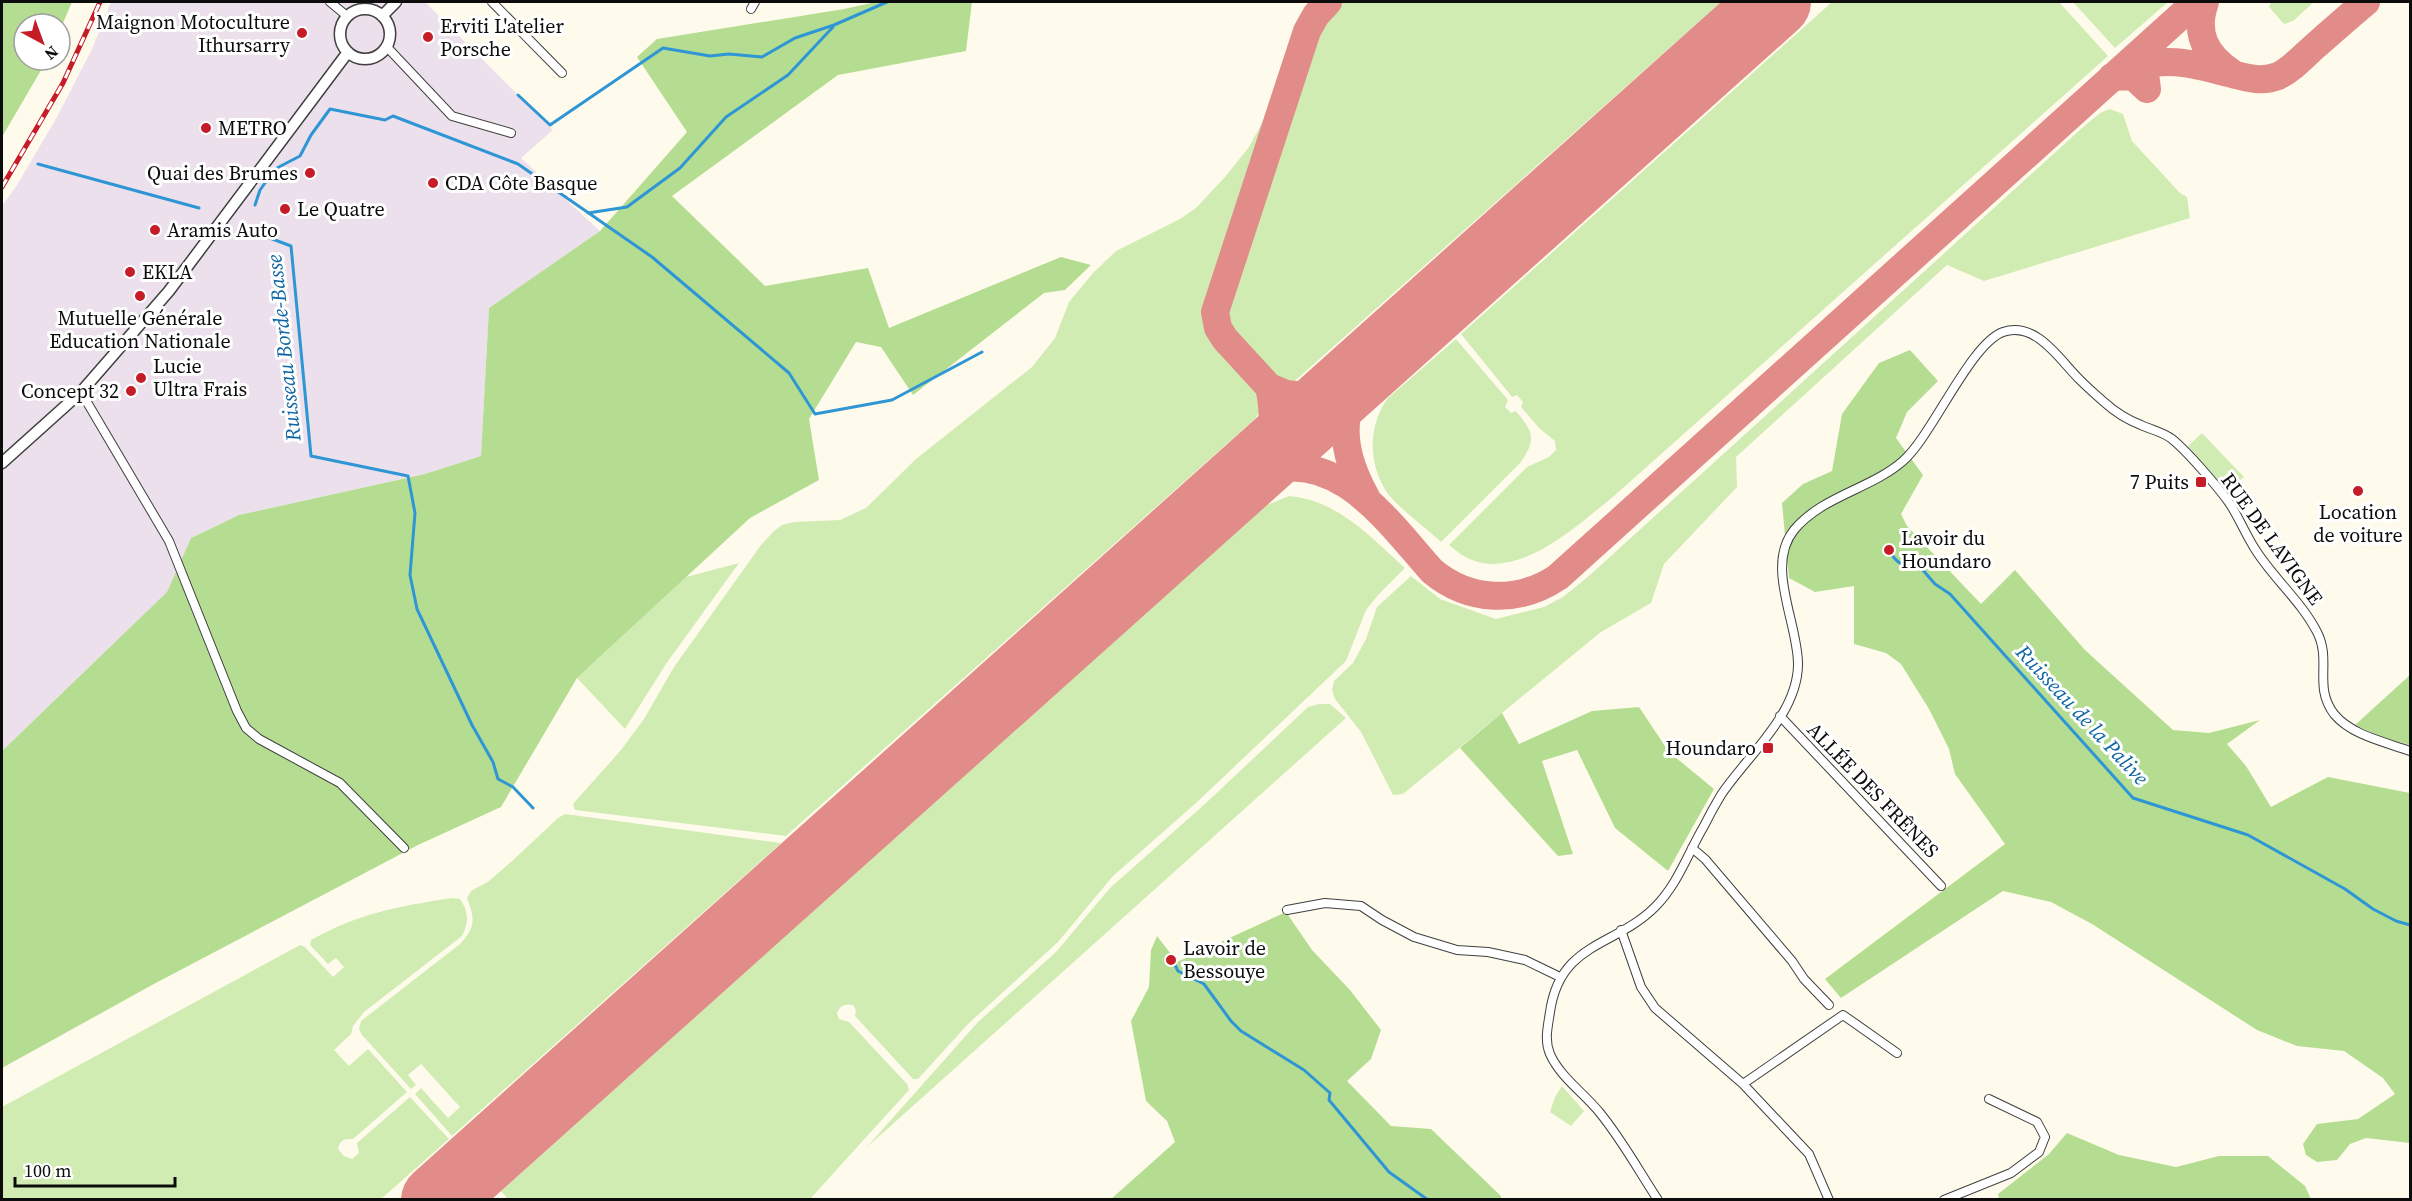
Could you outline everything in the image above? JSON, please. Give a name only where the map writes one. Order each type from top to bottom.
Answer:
[{"type":"street","points":[[330,2],[347,16]]},
{"type":"street","points":[[382,16],[396,2]]},
{"type":"street","points":[[492,2],[562,73]]},
{"type":"street","points":[[361,9],[368,9],[382,16],[389,30],[386,46],[375,56],[368,58],[354,56],[348,52],[343,46],[340,30],[347,16],[361,9]]},
{"type":"street","points":[[386,46],[452,116],[511,134]]},
{"type":"street","points":[[2,463],[81,392],[170,291],[348,52]]},
{"type":"street","name":"RUE DE LAVIGNE","points":[[1780,716],[1794,692],[1798,662],[1784,584],[1782,553],[1793,531],[1816,511],[1885,474],[1906,459],[1975,358],[1994,337],[2003,332],[2015,330],[2038,338],[2107,405],[2123,416],[2161,432],[2176,442],[2230,504],[2256,552],[2314,627],[2325,650],[2322,685],[2324,697],[2331,710],[2340,720],[2356,731],[2410,751]]},
{"type":"street","points":[[81,392],[169,541],[237,711],[246,728],[259,739],[340,783],[404,848]]},
{"type":"street","points":[[1658,1200],[1601,1114],[1555,1063],[1548,1051],[1546,1039],[1552,996],[1560,977],[1570,965],[1589,949],[1637,921],[1671,888],[1720,796],[1780,716]]},
{"type":"street","name":"ALLÉE DES FRÊNES","points":[[1780,716],[1941,886]]},
{"type":"street","points":[[1692,849],[1709,864],[1792,961],[1804,979],[1829,1005]]},
{"type":"street","points":[[1287,910],[1325,903],[1361,906],[1414,937],[1457,950],[1488,952],[1525,960],[1560,977]]},
{"type":"street","points":[[1621,930],[1641,987],[1655,1008],[1743,1084],[1809,1154],[1829,1200]]},
{"type":"street","points":[[1743,1084],[1843,1015],[1897,1053]]},
{"type":"street","points":[[1944,1200],[2011,1173],[2039,1152],[2045,1137],[2037,1122],[1989,1099]]},
{"type":"shaded area","points":[[111,2],[425,2],[553,130],[521,158],[600,231],[489,308],[481,456],[425,474],[239,515],[191,538],[167,592],[2,751],[2,206],[57,117],[92,49]]},
{"type":"green space","points":[[2,2],[72,2],[68,12],[12,12],[12,72],[40,72],[2,137]]},
{"type":"green space","points":[[876,2],[972,2],[966,51],[838,75],[672,196],[765,286],[868,268],[889,328],[1061,257],[1091,265],[1065,290],[1044,293],[913,395],[881,347],[856,342],[809,419],[819,480],[750,518],[577,678],[501,807],[418,845],[152,985],[2,1068],[2,751],[167,592],[191,538],[239,515],[425,474],[481,456],[489,308],[600,231],[687,132],[637,57],[657,39]]},
{"type":"green space","points":[[1336,2],[1721,2],[1288,387],[1274,383],[1263,374],[1227,333],[1220,320],[1312,34],[1320,20]]},
{"type":"green space","points":[[1832,2],[2059,2],[2108,56],[1614,496],[1567,534],[1548,546],[1510,562],[1491,564],[1472,560],[1460,554],[1449,545],[1527,467],[1549,457],[1556,450],[1555,441],[1539,428],[1521,407],[1523,402],[1517,395],[1512,397],[1461,334]]},
{"type":"green space","points":[[2073,2],[2168,2],[2115,48]]},
{"type":"green space","points":[[2271,2],[2314,2],[2293,21],[2284,24],[2269,7]]},
{"type":"green space","points":[[1297,45],[1213,296],[1211,317],[1214,333],[1222,345],[1252,376],[1259,388],[1263,403],[1256,418],[786,836],[575,810],[573,804],[621,750],[644,719],[674,667],[761,545],[774,531],[782,525],[794,522],[840,520],[866,508],[916,459],[1032,367],[1055,338],[1069,302],[1093,273],[1116,251],[1180,219],[1196,208],[1225,177],[1249,147],[1263,121],[1287,49]]},
{"type":"green space","points":[[2110,109],[2123,114],[2132,141],[2180,193],[2187,197],[2190,218],[1984,281],[1947,265],[1736,457],[1737,487],[1664,564],[1651,603],[1601,632],[1403,794],[1393,795],[1361,732],[1335,699],[1332,690],[1334,681],[1353,663],[1366,639],[1377,607],[1411,576],[1440,599],[1496,619],[1544,607],[1563,597],[2082,128],[2100,113]]},
{"type":"green space","points":[[1456,339],[1508,400],[1505,407],[1511,413],[1516,411],[1522,418],[1531,435],[1531,441],[1521,462],[1441,542],[1386,491],[1376,468],[1373,444],[1377,420],[1388,398]]},
{"type":"green space","points":[[1910,350],[1938,381],[1907,412],[1896,438],[1923,475],[1901,514],[1907,526],[1981,604],[2015,570],[2085,650],[2173,730],[2209,733],[2260,720],[2227,744],[2246,766],[2271,807],[2328,777],[2410,793],[2410,1143],[2366,1138],[2350,1144],[2337,1160],[2317,1162],[2306,1155],[2303,1144],[2317,1124],[2358,1119],[2395,1094],[2383,1078],[2344,1051],[2297,1046],[2257,1030],[2092,924],[2051,902],[2003,891],[1841,998],[1825,979],[2005,844],[1955,774],[1949,749],[1929,709],[1901,664],[1886,653],[1854,644],[1854,586],[1815,592],[1789,578],[1782,503],[1803,484],[1832,471],[1842,414],[1879,363]]},
{"type":"green space","points":[[2202,433],[2244,477],[2227,491],[2188,446]]},
{"type":"green space","points":[[1289,496],[1307,499],[1338,512],[1366,533],[1405,568],[1366,610],[1346,661],[1196,803],[1113,876],[1058,942],[968,1024],[918,1079],[913,1079],[855,1016],[856,1010],[853,1005],[841,1007],[837,1013],[839,1019],[849,1022],[907,1084],[909,1090],[810,1199],[508,1199],[501,1191],[1262,507]]},
{"type":"green space","points":[[739,563],[666,664],[625,729],[577,678],[686,577]]},
{"type":"green space","points":[[2410,675],[2410,745],[2382,737],[2355,725]]},
{"type":"green space","points":[[1330,704],[1346,718],[866,1148],[978,1022],[1056,952],[1110,888],[1206,803],[1308,707]]},
{"type":"green space","points":[[1639,707],[1669,752],[1714,789],[1668,871],[1615,828],[1577,750],[1542,761],[1573,854],[1558,856],[1460,748],[1502,713],[1519,744],[1592,711]]},
{"type":"green space","points":[[565,814],[781,843],[452,1136],[415,1094],[421,1088],[448,1118],[460,1107],[421,1064],[408,1075],[416,1085],[411,1089],[362,1035],[359,1029],[361,1021],[460,944],[469,933],[473,923],[467,898],[471,891],[489,881]]},
{"type":"green space","points":[[451,898],[460,899],[465,909],[467,922],[462,936],[364,1012],[353,1026],[351,1034],[334,1050],[349,1066],[368,1049],[407,1092],[353,1139],[342,1141],[338,1149],[344,1156],[352,1159],[359,1153],[357,1143],[410,1097],[449,1139],[381,1199],[2,1199],[2,1107],[300,945],[305,947],[333,977],[344,967],[336,958],[328,964],[310,945],[311,940],[362,917]]},
{"type":"green space","points":[[1286,912],[1312,950],[1350,990],[1381,1030],[1371,1059],[1347,1081],[1391,1126],[1431,1129],[1501,1196],[1501,1200],[1110,1200],[1175,1142],[1167,1121],[1146,1101],[1131,1021],[1149,987],[1151,950],[1157,936],[1177,962]]},
{"type":"green space","points":[[1562,1086],[1584,1111],[1571,1126],[1550,1112]]},
{"type":"green space","points":[[2067,1133],[2119,1155],[2176,1167],[2219,1156],[2268,1156],[2305,1186],[2311,1199],[1999,1199],[1998,1194],[2049,1154]]},
{"type":"waterway","points":[[518,95],[550,125],[663,48],[710,56],[729,54],[762,57],[795,38],[834,25],[887,2]]},
{"type":"waterway","points":[[588,213],[627,207],[680,168],[726,117],[788,75],[833,27]]},
{"type":"waterway","points":[[255,205],[260,190],[275,169],[300,156],[311,135],[330,109],[385,120],[393,116],[518,164],[652,257],[789,373],[815,414],[892,400],[982,352]]},
{"type":"waterway","name":"Ruisseau Borde-Basse","points":[[38,164],[199,208]]},
{"type":"waterway","name":"Ruisseau Borde-Basse","points":[[246,229],[291,246],[311,456],[408,476],[415,513],[410,575],[417,609],[472,725],[493,762],[498,779],[513,787],[533,808]]},
{"type":"waterway","name":"Ruisseau de la Palive","points":[[1889,550],[1894,558],[1906,566],[1921,568],[1935,584],[1950,594],[2133,798],[2248,835],[2345,889],[2373,909],[2396,921],[2410,925]]},
{"type":"waterway","points":[[1174,963],[1178,971],[1204,984],[1241,1031],[1304,1070],[1330,1093],[1329,1100],[1389,1172],[1428,1200]]},
{"type":"taxiway","points":[[1328,2],[1316,15],[1307,31],[1215,312],[1218,328],[1225,339],[1269,387],[1286,394],[1314,397],[1331,392],[1365,368]]},
{"type":"taxiway","points":[[1226,492],[1259,474],[1287,468],[1312,470],[1336,479],[1358,493],[1397,531],[1432,571],[1446,581],[1462,589],[1494,596],[1527,592],[1543,586],[1558,577],[2196,2]]},
{"type":"taxiway","points":[[2205,2],[2201,24],[2204,42],[2215,59],[2232,73]]},
{"type":"taxiway","points":[[2125,71],[2151,63],[2176,62],[2253,79],[2272,78],[2292,67],[2366,2]]},
{"type":"taxiway","points":[[2112,77],[2133,76],[2147,89],[2143,58],[2148,46]]},
{"type":"taxiway","points":[[1366,497],[1351,464],[1346,432],[1351,401],[1368,369]]},
{"type":"taxiway","points":[[1238,481],[1257,459],[1268,439],[1273,416],[1269,387]]},
{"type":"runway","points":[[437,1200],[1775,2]]},
{"type":"railway","points":[[2,187],[63,83],[100,2]]},
{"type":"place","name":"Maignon Motoculture Ithursarry","points":[[302,33]]},
{"type":"place","name":"Erviti L'atelier Porsche","points":[[428,37]]},
{"type":"place","name":"METRO","points":[[206,128]]},
{"type":"place","name":"Quai des Brumes","points":[[310,173]]},
{"type":"place","name":"CDA Côte Basque","points":[[433,183]]},
{"type":"place","name":"Le Quatre","points":[[285,209]]},
{"type":"place","name":"Aramis Auto","points":[[155,230]]},
{"type":"place","name":"EKLA","points":[[130,272]]},
{"type":"place","name":"Mutuelle Générale Education Nationale","points":[[140,296]]},
{"type":"place","name":"Lucie Ultra Frais","points":[[141,378]]},
{"type":"place","name":"Concept 32","points":[[131,391]]},
{"type":"place","name":"7 Puits","points":[[2201,482]]},
{"type":"place","name":"Location de voiture","points":[[2358,491]]},
{"type":"place","name":"Lavoir du Houndaro","points":[[1889,550]]},
{"type":"place","name":"Houndaro","points":[[1768,748]]},
{"type":"place","name":"Lavoir de Bessouye","points":[[1171,960]]}]
